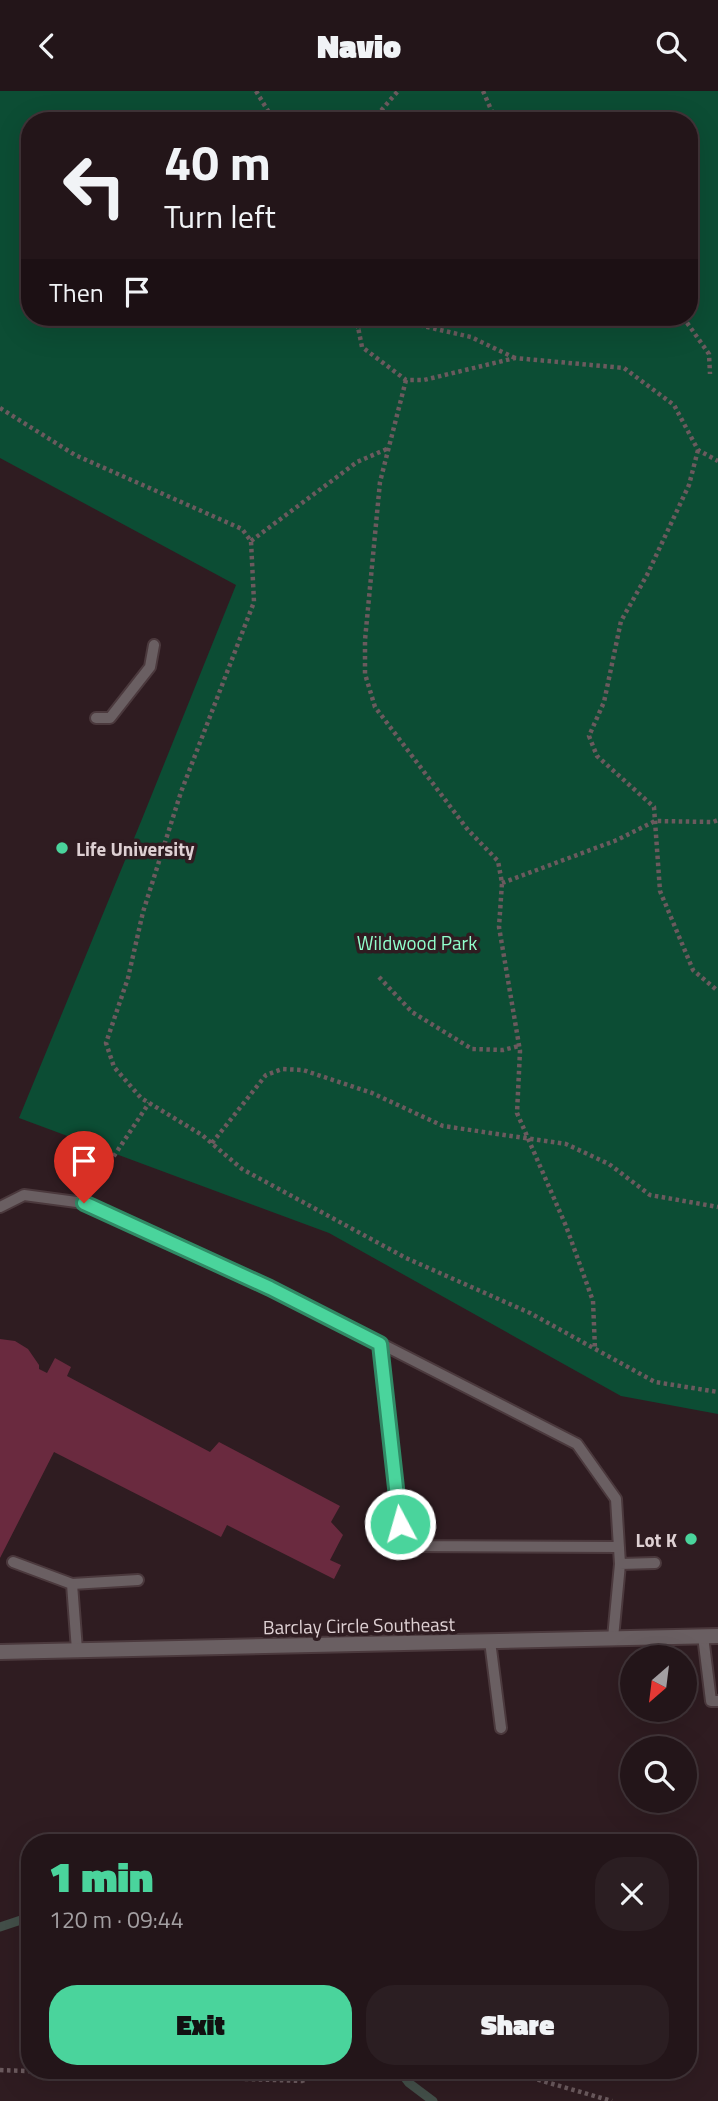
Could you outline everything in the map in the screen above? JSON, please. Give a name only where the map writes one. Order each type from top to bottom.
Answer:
[{"type":"street","name":"Barclay Circle Southeast","points":[[0,1652],[711,1636]]},
{"type":"lane","points":[[96,718],[110,718],[150,667],[154,645]]},
{"type":"lane","points":[[0,1207],[24,1195],[84,1203],[270,1288],[577,1444],[616,1499],[620,1564],[613,1638]]},
{"type":"lane","points":[[380,1344],[402,1546],[619,1547]]},
{"type":"lane","points":[[13,1562],[72,1584],[138,1580]]},
{"type":"lane","points":[[620,1564],[655,1563]]},
{"type":"lane","points":[[72,1584],[77,1650]]},
{"type":"lane","points":[[711,1636],[711,1701],[718,1701]]},
{"type":"lane","points":[[490,1641],[501,1728]]},
{"type":"path","points":[[256,91],[269,112]]},
{"type":"path","points":[[380,112],[398,91]]},
{"type":"path","points":[[482,91],[492,112]]},
{"type":"path","points":[[423,326],[471,337],[515,358]]},
{"type":"path","points":[[689,326],[709,354],[710,374]]},
{"type":"path","points":[[358,327],[362,347],[406,380],[424,380],[515,358],[624,368],[674,405],[698,450],[718,461]]},
{"type":"path","points":[[406,380],[380,482],[365,640],[365,674],[376,707],[468,830],[498,861],[502,883],[499,927],[519,1047],[517,1113],[566,1226],[593,1301],[595,1349]]},
{"type":"path","points":[[0,408],[75,455],[242,529],[251,541],[254,602],[181,792],[143,912],[128,978],[106,1043],[114,1067],[141,1098],[185,1124],[242,1169],[406,1258],[530,1313],[655,1382],[718,1392]]},
{"type":"path","points":[[251,541],[357,462],[389,448]]},
{"type":"path","points":[[698,450],[689,485],[647,575],[621,621],[604,702],[589,736],[597,756],[654,807],[660,891],[693,970],[718,991]]},
{"type":"path","points":[[502,883],[617,839],[655,821],[718,820]]},
{"type":"path","points":[[379,977],[412,1012],[472,1049],[503,1050],[519,1047]]},
{"type":"path","points":[[212,1143],[266,1075],[282,1069],[303,1070],[372,1093],[443,1126],[566,1144],[609,1164],[650,1195],[718,1207]]},
{"type":"path","points":[[106,1168],[149,1103]]},
{"type":"path","points":[[0,2070],[21,2071]]},
{"type":"path","points":[[247,2079],[307,2079]]},
{"type":"path","points":[[535,2079],[612,2101]]},
{"type":"green space","name":"Wildwood Park","points":[[0,91],[718,91],[718,1414],[621,1396],[329,1233],[19,1118],[236,585],[0,458]]},
{"type":"building","points":[[0,1339],[15,1341],[28,1349],[39,1369],[47,1373],[55,1358],[71,1367],[67,1376],[210,1452],[219,1442],[340,1506],[331,1522],[343,1535],[330,1560],[341,1565],[334,1579],[227,1525],[221,1537],[54,1452],[0,1558]]},
{"type":"waterway","points":[[0,1927],[21,1920]]},
{"type":"waterway","points":[[406,2079],[433,2101]]},
{"type":"place","name":"Life University","points":[[62,848]]},
{"type":"place","name":"Lot K","points":[[691,1539]]},
{"type":"route","points":[[84,1203],[270,1288],[380,1344],[400,1524]]}]
